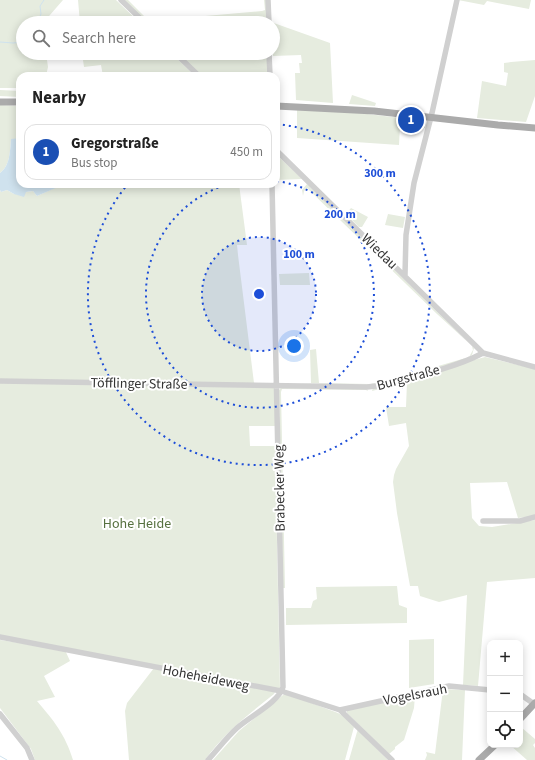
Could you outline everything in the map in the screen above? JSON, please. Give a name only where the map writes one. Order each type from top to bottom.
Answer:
[{"type":"main road","points":[[0,102],[16,102]]},
{"type":"main road","points":[[280,106],[374,111],[498,126],[535,128]]},
{"type":"main road","points":[[523,716],[535,704]]},
{"type":"main road","points":[[482,759],[492,748]]},
{"type":"street","points":[[121,0],[138,16]]},
{"type":"street","points":[[268,0],[269,16]]},
{"type":"street","points":[[405,275],[406,235],[414,183],[431,117],[457,0]]},
{"type":"street","points":[[182,60],[195,72]]},
{"type":"street","points":[[269,60],[270,72]]},
{"type":"street","name":"Wiedau","points":[[280,154],[484,353]]},
{"type":"street","name":"Brabecker Weg","points":[[272,188],[283,675],[282,691]]},
{"type":"street","points":[[484,353],[535,367]]},
{"type":"street","name":"Burgstraße","points":[[277,385],[376,386],[455,364],[484,353]]},
{"type":"street","name":"Töfflinger Straße","points":[[0,381],[277,385]]},
{"type":"street","points":[[483,521],[520,521],[535,517]]},
{"type":"street","name":"Hoheheideweg","points":[[0,637],[282,691],[340,710],[392,760]]},
{"type":"street","name":"Vogelsrauh","points":[[340,710],[449,686],[487,690]]},
{"type":"street","points":[[208,760],[238,727],[282,691]]},
{"type":"street","points":[[523,696],[535,704]]},
{"type":"street","points":[[0,714],[27,748],[32,760]]},
{"type":"green space","points":[[0,0],[63,0],[49,16],[16,16],[16,60],[47,60],[47,72],[16,72],[16,88],[0,88]]},
{"type":"green space","points":[[78,0],[116,0],[133,16],[79,16]]},
{"type":"green space","points":[[123,0],[128,0],[144,16],[140,16]]},
{"type":"green space","points":[[264,0],[267,0],[268,16],[206,16],[262,11],[265,10]]},
{"type":"green space","points":[[458,0],[531,0],[529,9],[487,1],[484,5]]},
{"type":"green space","points":[[280,25],[330,43],[333,103],[296,100],[295,73],[300,73],[299,63],[302,63],[301,55],[280,56]]},
{"type":"green space","points":[[83,60],[178,60],[191,72],[102,72],[101,65],[84,67]]},
{"type":"green space","points":[[185,60],[269,60],[268,72],[198,72]]},
{"type":"green space","points":[[535,60],[535,96],[526,122],[477,118],[482,81],[506,86],[508,73],[504,72],[504,63]]},
{"type":"green space","points":[[0,90],[16,91],[16,97],[0,96]]},
{"type":"green space","points":[[352,95],[376,103],[375,106],[349,104]]},
{"type":"green space","points":[[0,105],[16,106],[16,139],[11,140],[8,162],[0,173]]},
{"type":"green space","points":[[297,110],[359,113],[426,121],[425,128],[400,126],[399,145],[297,138]]},
{"type":"green space","points":[[280,158],[302,179],[280,180]]},
{"type":"green space","points":[[307,184],[471,346],[307,188],[304,191],[303,196],[302,190]]},
{"type":"green space","name":"Hohe Heide","points":[[55,188],[240,188],[247,245],[237,245],[254,383],[275,388],[275,426],[249,426],[250,446],[275,446],[280,689],[0,637],[0,190],[1,192],[7,190],[14,194],[33,191],[37,196]]},
{"type":"green space","points":[[351,208],[368,217],[362,227],[359,227],[346,214]]},
{"type":"green space","points":[[388,214],[405,217],[403,228],[385,225]]},
{"type":"green space","points":[[309,273],[310,285],[280,285],[279,274]]},
{"type":"green space","points":[[472,346],[474,348],[472,355],[469,356],[473,350]]},
{"type":"green space","points":[[316,349],[319,383],[370,384],[387,381],[467,358],[458,362],[377,385],[296,383],[311,383],[310,350]]},
{"type":"green space","points":[[485,357],[535,369],[535,516],[518,518],[507,482],[470,483],[472,518],[479,526],[492,527],[535,520],[535,578],[487,582],[478,686],[463,685],[467,595],[439,602],[420,596],[418,586],[410,586],[393,482],[396,469],[409,446],[406,423],[389,426],[386,407],[406,407],[407,382],[372,391],[373,388]]},
{"type":"green space","points":[[281,388],[367,389],[368,391],[282,389],[285,588],[283,588],[279,390]]},
{"type":"green space","points":[[397,586],[399,605],[407,608],[407,623],[286,625],[286,608],[311,608],[313,601],[317,599],[316,587]]},
{"type":"green space","points":[[434,639],[434,684],[409,688],[409,640]]},
{"type":"green space","points":[[0,640],[65,650],[70,661],[44,676],[55,697],[37,701],[58,728],[73,760],[35,760],[31,749],[0,708]]},
{"type":"green space","points":[[154,668],[275,692],[220,741],[205,760],[129,760],[125,711],[127,703]]},
{"type":"green space","points":[[443,689],[465,690],[462,760],[425,760],[427,755],[426,752],[435,754]]},
{"type":"green space","points":[[287,694],[338,713],[345,717],[354,727],[345,760],[213,760],[239,731],[283,695]]},
{"type":"green space","points":[[415,695],[414,708],[404,740],[389,754],[347,713],[347,710]]},
{"type":"green space","points":[[523,729],[535,739],[535,743],[533,745],[535,748],[535,760],[527,760],[513,748],[523,748]]},
{"type":"green space","points":[[358,730],[388,760],[349,760]]},
{"type":"water","points":[[16,138],[16,188],[56,188],[37,196],[33,191],[26,192],[24,197],[7,190],[1,192],[0,173],[8,162],[11,139]]},
{"type":"waterway","points":[[40,16],[40,6],[44,0]]},
{"type":"waterway","points":[[0,42],[16,43]]},
{"type":"waterway","points":[[0,756],[7,760]]},
{"type":"place","name":"Gregorstraße","points":[[411,120]]}]
